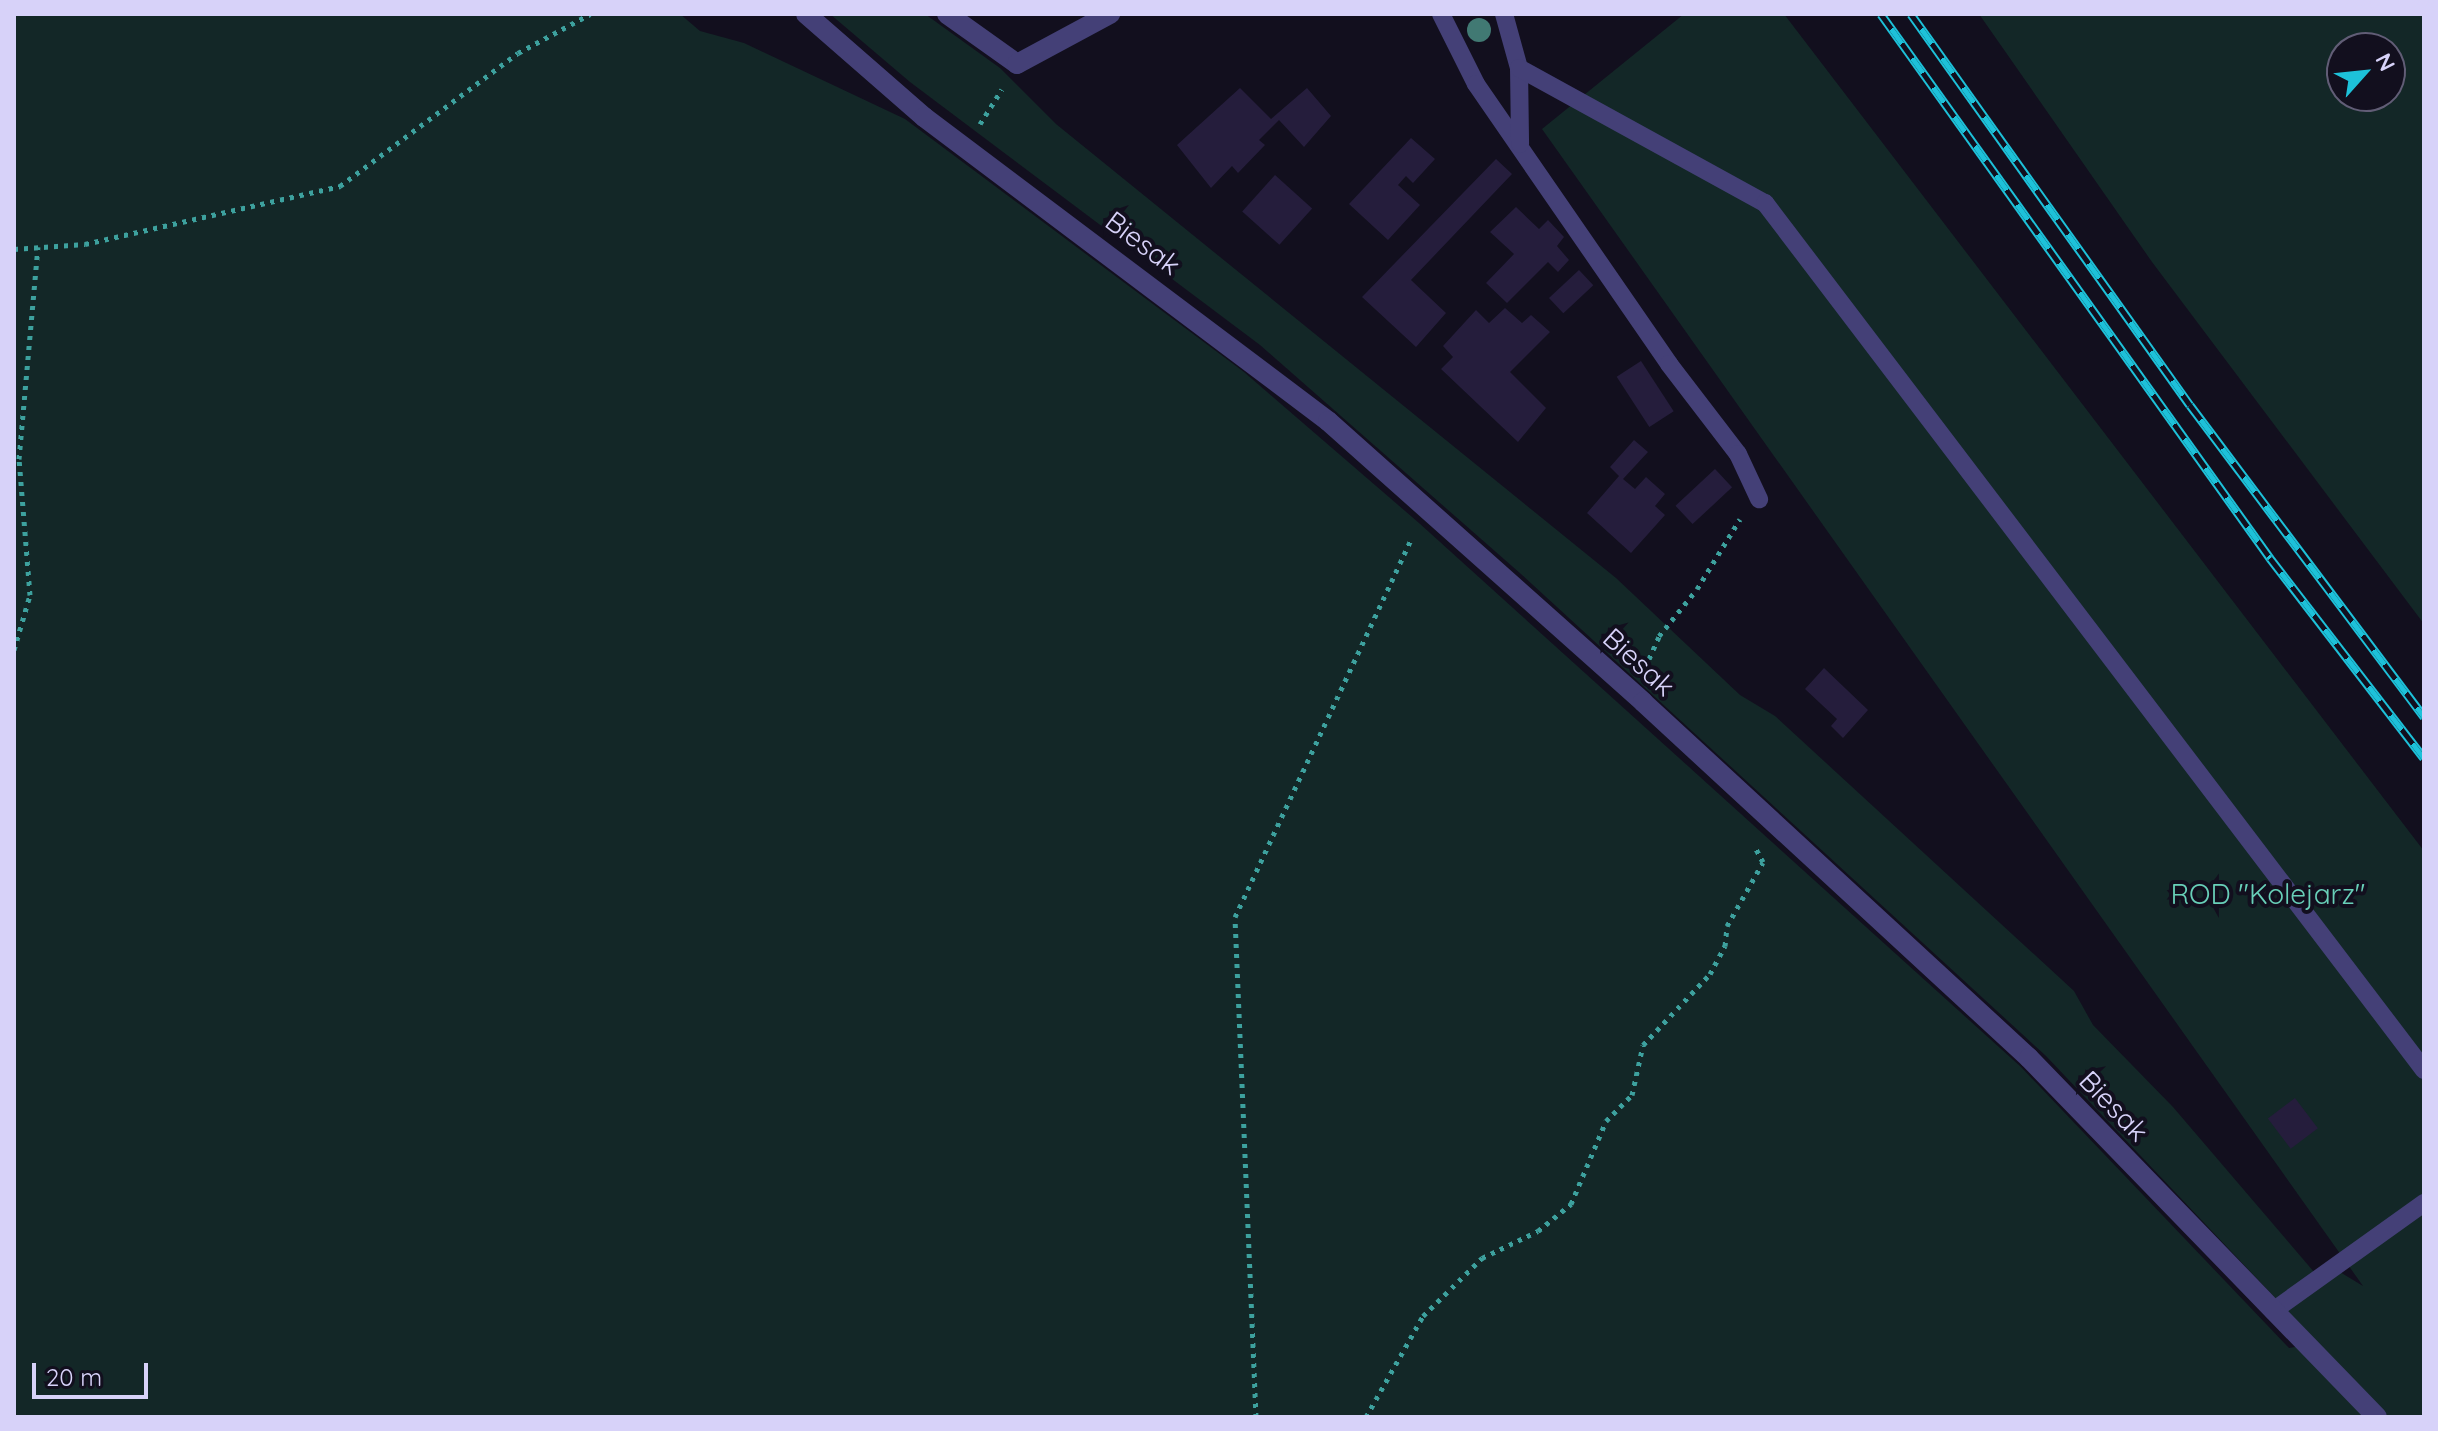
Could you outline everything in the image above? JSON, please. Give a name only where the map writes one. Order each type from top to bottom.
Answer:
[{"type":"street","name":"Biesak","points":[[806,14],[965,147],[1247,355],[1643,702],[2029,1058],[2377,1417]]},
{"type":"street","points":[[947,14],[1017,64],[1110,14]]},
{"type":"lane","points":[[1441,14],[1476,84],[1669,364],[1738,454],[1755,491]]},
{"type":"lane","points":[[1504,14],[1519,68],[1520,144]]},
{"type":"lane","points":[[1519,68],[1765,203],[2424,1070]]},
{"type":"lane","points":[[2273,1311],[2424,1203]]},
{"type":"path","points":[[14,249],[85,244],[340,186],[518,53],[590,14]]},
{"type":"path","points":[[965,147],[1017,64]]},
{"type":"path","points":[[14,650],[30,595],[19,459],[38,247]]},
{"type":"path","points":[[1643,702],[1645,666],[1659,636],[1734,533],[1755,491]]},
{"type":"path","points":[[1256,1417],[1235,917],[1425,511]]},
{"type":"path","points":[[1366,1417],[1379,1387],[1423,1316],[1482,1258],[1538,1231],[1571,1204],[1606,1121],[1632,1095],[1643,1045],[1710,974],[1725,946],[1727,926],[1763,862],[1755,853],[1756,838],[1768,817]]},
{"type":"green space","name":"ROD \"Kolejarz\"","points":[[14,14],[680,14],[700,31],[744,43],[905,119],[1244,372],[1419,523],[2021,1067],[2289,1348],[2318,1343],[2046,1056],[1521,574],[1260,345],[910,82],[830,14],[925,14],[1000,68],[1056,124],[1616,578],[1740,695],[1775,716],[2074,991],[2093,1025],[2173,1107],[2320,1279],[2335,1269],[2363,1286],[1542,129],[1684,14],[1784,14],[2424,851],[2424,1417],[14,1417]]},
{"type":"green space","points":[[1979,14],[2424,14],[2424,624],[2152,262]]},
{"type":"building","points":[[1240,88],[1271,119],[1307,88],[1331,116],[1304,147],[1279,120],[1259,140],[1265,145],[1238,173],[1232,166],[1211,188],[1177,145]]},
{"type":"building","points":[[1411,138],[1435,159],[1413,183],[1406,176],[1398,185],[1420,205],[1388,240],[1349,204]]},
{"type":"building","points":[[1496,159],[1512,174],[1411,280],[1446,313],[1416,347],[1362,297]]},
{"type":"building","points":[[1275,175],[1312,208],[1279,245],[1242,211]]},
{"type":"building","points":[[1516,207],[1539,229],[1548,220],[1564,237],[1557,246],[1569,260],[1558,272],[1548,262],[1507,303],[1486,283],[1514,254],[1490,232]]},
{"type":"building","points":[[1579,270],[1593,285],[1563,313],[1549,298]]},
{"type":"building","points":[[1505,308],[1522,323],[1531,315],[1550,332],[1510,372],[1546,408],[1518,442],[1441,369],[1453,357],[1443,346],[1476,310],[1489,323]]},
{"type":"building","points":[[1641,361],[1674,411],[1649,427],[1617,377]]},
{"type":"building","points":[[1634,440],[1648,452],[1623,479],[1635,489],[1646,477],[1665,494],[1655,506],[1665,515],[1631,553],[1587,513],[1619,476],[1610,467]]},
{"type":"building","points":[[1715,469],[1732,487],[1693,524],[1676,506]]},
{"type":"building","points":[[1824,668],[1868,710],[1843,738],[1831,726],[1837,719],[1805,689]]},
{"type":"building","points":[[2295,1098],[2318,1128],[2291,1149],[2268,1118]]},
{"type":"railway","points":[[1881,14],[2270,558],[2424,758]]},
{"type":"railway","points":[[1911,14],[2190,405],[2424,717]]}]
